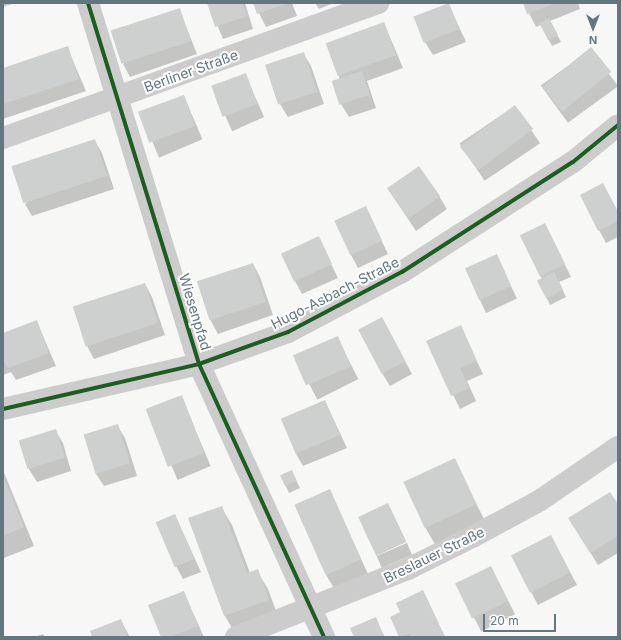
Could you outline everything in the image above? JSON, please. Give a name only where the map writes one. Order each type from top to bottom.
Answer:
[{"type":"street","name":"Wiesenpfad","points":[[88,3],[199,364],[324,637]]},
{"type":"street","name":"Berliner Straße","points":[[3,138],[378,3]]},
{"type":"street","name":"Hugo-Asbach-Straße","points":[[3,409],[199,364],[288,332],[402,272],[573,162],[618,126]]},
{"type":"street","name":"Breslauer Straße","points":[[236,637],[312,609],[408,569],[539,501],[618,448]]},
{"type":"building","points":[[207,3],[242,3],[247,16],[215,27]]},
{"type":"building","points":[[253,3],[289,3],[257,14]]},
{"type":"building","points":[[449,3],[459,29],[424,43],[414,17]]},
{"type":"building","points":[[523,3],[556,3],[527,14]]},
{"type":"building","points":[[180,8],[191,41],[121,64],[111,31]]},
{"type":"building","points":[[549,18],[558,35],[548,40],[539,23]]},
{"type":"building","points":[[384,22],[396,55],[338,76],[326,43]]},
{"type":"building","points":[[68,46],[79,79],[3,104],[3,68]]},
{"type":"building","points":[[591,47],[611,72],[562,112],[542,87]]},
{"type":"building","points":[[304,52],[317,92],[278,105],[265,65]]},
{"type":"building","points":[[362,71],[370,95],[339,105],[332,81]]},
{"type":"building","points":[[246,73],[257,104],[223,117],[211,86]]},
{"type":"building","points":[[184,95],[195,126],[149,143],[138,112]]},
{"type":"building","points":[[515,105],[533,129],[478,170],[460,147]]},
{"type":"building","points":[[95,139],[107,176],[23,203],[11,166]]},
{"type":"building","points":[[419,166],[440,196],[408,219],[387,188]]},
{"type":"building","points":[[603,183],[618,212],[618,221],[598,231],[580,195]]},
{"type":"building","points":[[366,206],[382,240],[350,255],[334,221]]},
{"type":"building","points":[[545,223],[565,264],[540,277],[520,235]]},
{"type":"building","points":[[319,236],[332,264],[294,282],[281,254]]},
{"type":"building","points":[[497,254],[511,286],[479,300],[465,268]]},
{"type":"building","points":[[253,263],[266,302],[210,320],[197,281]]},
{"type":"building","points":[[554,272],[563,290],[546,298],[537,281]]},
{"type":"building","points":[[145,283],[158,323],[86,346],[73,306]]},
{"type":"building","points":[[382,317],[405,361],[382,374],[358,330]]},
{"type":"building","points":[[37,320],[49,353],[8,368],[3,360],[3,333]]},
{"type":"building","points":[[461,325],[477,361],[460,368],[469,388],[451,396],[426,341]]},
{"type":"building","points":[[338,336],[351,366],[306,386],[293,355]]},
{"type":"building","points":[[182,395],[204,453],[168,467],[146,409]]},
{"type":"building","points":[[325,400],[340,435],[296,454],[281,419]]},
{"type":"building","points":[[118,424],[130,463],[96,474],[84,435]]},
{"type":"building","points":[[56,429],[65,458],[27,469],[19,440]]},
{"type":"building","points":[[455,458],[477,504],[425,528],[403,482]]},
{"type":"building","points":[[292,470],[297,481],[285,486],[280,475]]},
{"type":"building","points":[[3,475],[24,527],[3,536]]},
{"type":"building","points":[[330,489],[361,559],[326,575],[294,505]]},
{"type":"building","points":[[610,492],[618,504],[618,536],[590,553],[568,518]]},
{"type":"building","points":[[388,503],[406,542],[376,556],[358,517]]},
{"type":"building","points":[[222,506],[247,573],[258,569],[269,600],[224,616],[188,518]]},
{"type":"building","points":[[175,514],[194,559],[175,567],[156,522]]},
{"type":"building","points":[[551,535],[570,572],[530,593],[511,555]]},
{"type":"building","points":[[491,566],[508,601],[472,619],[455,584]]},
{"type":"building","points":[[423,590],[445,637],[411,637],[410,634],[399,637],[390,617],[400,612],[396,603]]},
{"type":"building","points":[[184,591],[198,626],[169,637],[161,637],[148,605]]},
{"type":"building","points":[[376,617],[384,637],[354,637],[350,628]]},
{"type":"building","points":[[121,619],[128,637],[92,637],[90,631]]},
{"type":"cycle path","points":[[88,3],[199,364],[324,637]]},
{"type":"cycle path","points":[[3,409],[199,364],[288,332],[402,272],[573,162],[618,125]]}]
